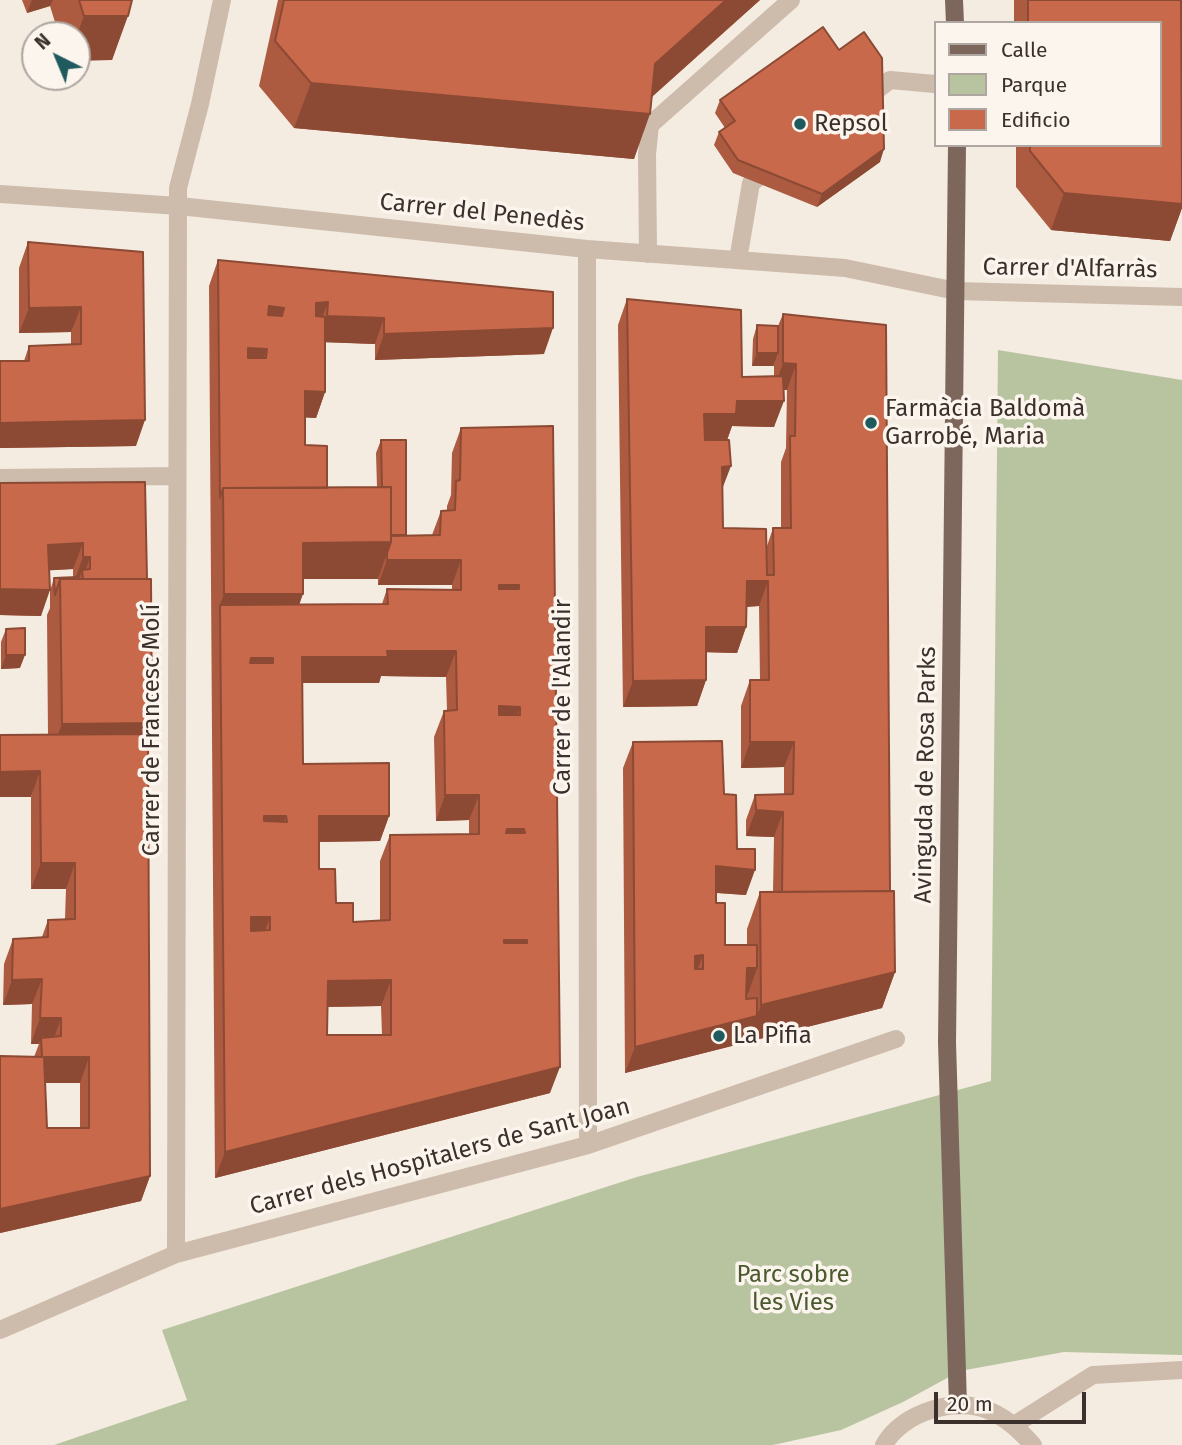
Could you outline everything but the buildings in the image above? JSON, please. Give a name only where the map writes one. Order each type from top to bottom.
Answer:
[{"type":"main road","points":[[954,0],[955,21]]},
{"type":"main road","name":"Avinguda de Rosa Parks","points":[[957,147],[947,1042],[958,1405]]},
{"type":"street","name":"Carrer de Francesc Molí","points":[[176,1254],[178,188],[222,0]]},
{"type":"street","points":[[648,254],[647,154],[650,125],[790,0]]},
{"type":"street","points":[[847,112],[890,80],[934,84]]},
{"type":"street","points":[[738,260],[751,183],[783,159]]},
{"type":"street","name":"Carrer del Penedès","points":[[0,194],[179,206],[587,249],[845,268],[956,291]]},
{"type":"street","name":"Carrer de l'Alandir","points":[[587,249],[588,1145]]},
{"type":"street","name":"Carrer d'Alfarràs","points":[[956,291],[1182,297]]},
{"type":"street","points":[[0,478],[176,477]]},
{"type":"street","name":"Carrer dels Hospitalers de Sant Joan","points":[[0,1330],[176,1254],[588,1145],[896,1039]]},
{"type":"street","points":[[1014,1425],[1093,1375],[1182,1370]]},
{"type":"street","points":[[884,1445],[906,1422],[932,1410],[958,1405],[988,1410],[1014,1425],[1033,1445]]},
{"type":"green space","name":"Parc sobre les Vies","points":[[998,350],[1182,380],[1182,1355],[1064,1352],[960,1371],[903,1402],[841,1430],[773,1445],[54,1445],[187,1400],[162,1330],[637,1177],[991,1081]]},
{"type":"place","name":"Repsol","points":[[800,124]]},
{"type":"place","name":"Farmàcia Baldomà Garrobé, Maria","points":[[871,423]]},
{"type":"place","name":"La Pifia","points":[[719,1036]]}]
